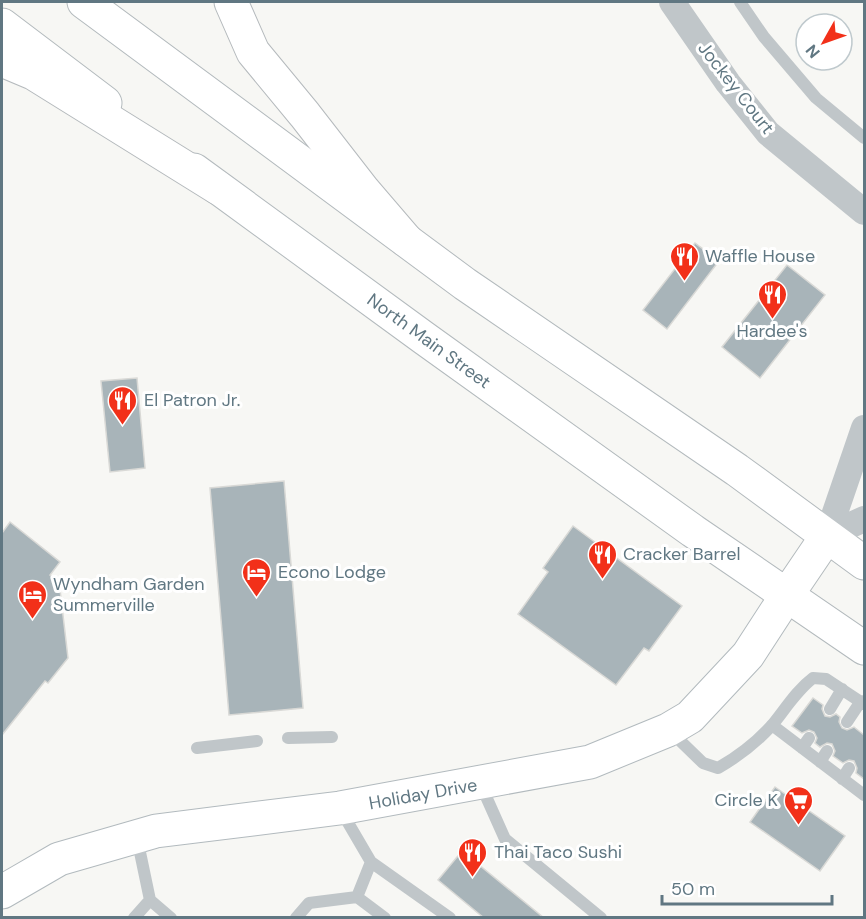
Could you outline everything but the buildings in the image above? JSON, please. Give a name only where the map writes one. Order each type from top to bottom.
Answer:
[{"type":"main road","points":[[84,2],[465,284],[737,470],[864,563]]},
{"type":"main road","points":[[231,2],[253,52],[406,240]]},
{"type":"main road","name":"North Main Street","points":[[2,25],[218,188],[501,393],[693,531],[864,648]]},
{"type":"main road","points":[[2,60],[33,73],[218,188]]},
{"type":"main road","name":"Holiday Drive","points":[[2,892],[59,859],[156,831],[340,808],[590,762],[668,730],[690,717],[748,655],[828,536]]},
{"type":"street","name":"Jockey Court","points":[[672,2],[728,83],[768,133],[864,212]]},
{"type":"street","points":[[828,536],[864,428]]},
{"type":"street","points":[[828,536],[864,519]]},
{"type":"lane","points":[[740,2],[764,37],[816,98],[864,138]]},
{"type":"lane","points":[[668,730],[703,763],[718,768],[739,756],[772,725],[805,684],[813,678],[826,679],[863,703],[847,722]]},
{"type":"lane","points":[[830,709],[842,689]]},
{"type":"lane","points":[[772,725],[805,743],[823,757],[842,779],[864,795]]},
{"type":"lane","points":[[288,738],[332,737]]},
{"type":"lane","points":[[197,748],[257,741]]},
{"type":"lane","points":[[842,779],[849,768]]},
{"type":"lane","points":[[480,783],[506,839],[601,918]]},
{"type":"lane","points":[[340,808],[371,862],[450,918]]},
{"type":"lane","points":[[136,837],[150,900],[171,918]]},
{"type":"lane","points":[[357,897],[371,862]]},
{"type":"lane","points":[[296,918],[309,903],[357,897],[385,918]]},
{"type":"lane","points":[[134,918],[150,900]]},
{"type":"place","name":"Waffle House","points":[[684,282]]},
{"type":"place","name":"Hardee's","points":[[772,320]]},
{"type":"place","name":"El Patron Jr.","points":[[123,426]]},
{"type":"place","name":"Cracker Barrel","points":[[602,580]]},
{"type":"place","name":"Econo Lodge","points":[[257,598]]},
{"type":"place","name":"Wyndham Garden Summerville","points":[[32,620]]},
{"type":"place","name":"Circle K","points":[[799,826]]},
{"type":"place","name":"Thai Taco Sushi","points":[[473,878]]}]
